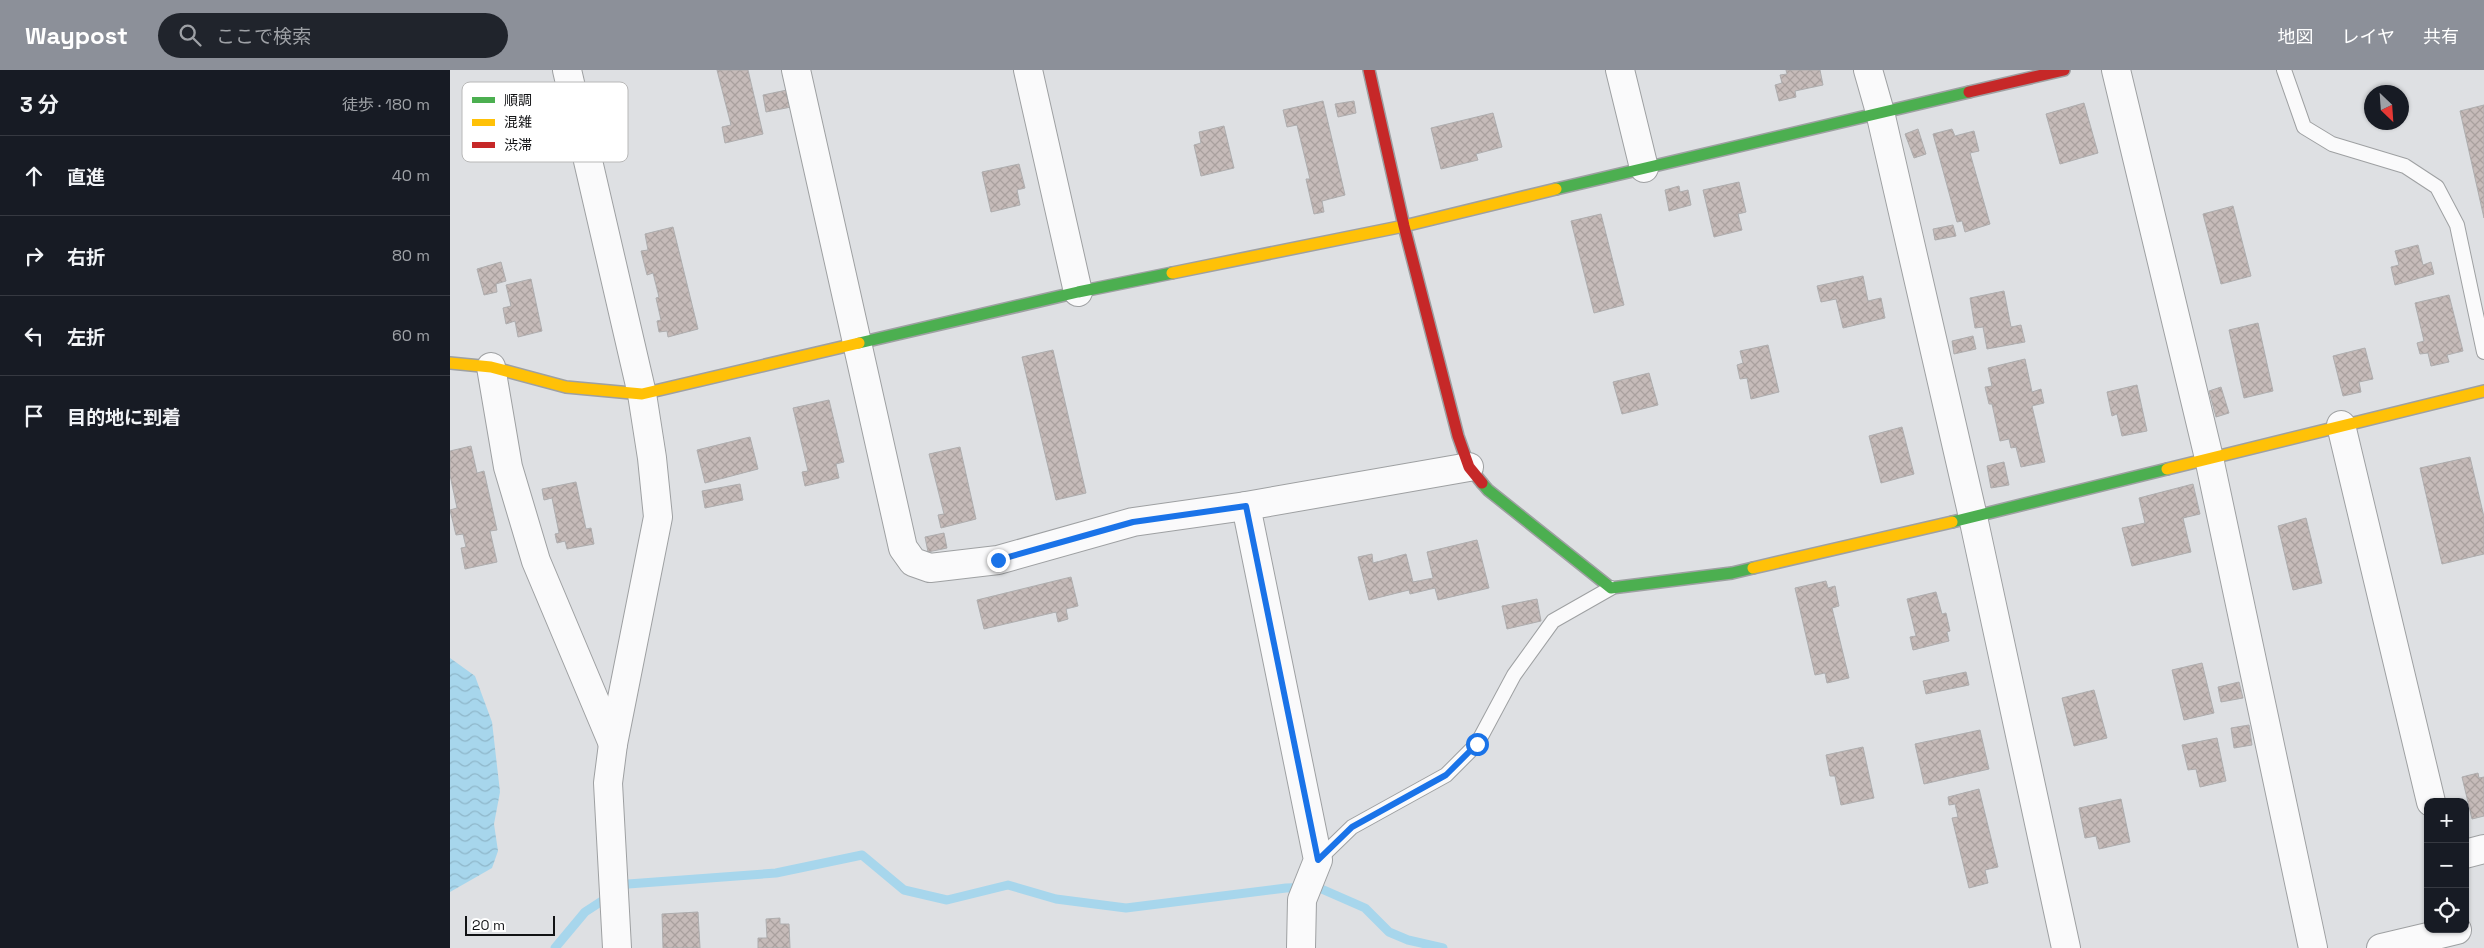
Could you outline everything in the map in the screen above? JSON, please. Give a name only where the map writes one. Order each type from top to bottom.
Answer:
[{"type":"street","points":[[796,70],[903,548],[913,562],[930,568],[998,560],[1133,522],[1246,506],[1469,467]]},
{"type":"street","points":[[1028,70],[1078,292]]},
{"type":"street","points":[[1369,70],[1404,226],[1458,436],[1469,467],[1488,490],[1611,588],[1732,573],[1973,517],[2484,391]]},
{"type":"street","points":[[1620,70],[1644,168]]},
{"type":"street","points":[[1868,70],[1880,112],[1973,517],[2066,948]]},
{"type":"street","points":[[450,364],[491,367],[566,388],[642,394],[1078,292],[1404,226],[2064,70]]},
{"type":"street","points":[[2116,70],[2209,458],[2313,948]]},
{"type":"street","points":[[588,162],[642,394],[652,458],[658,516],[608,783],[617,948]]},
{"type":"street","points":[[491,367],[508,467],[536,561],[614,744]]},
{"type":"street","points":[[2340,425],[2430,798]]},
{"type":"street","points":[[1246,506],[1315,866],[1302,900],[1300,948]]},
{"type":"street","points":[[2469,853],[2484,849]]},
{"type":"street","points":[[2381,948],[2441,933]]},
{"type":"street","points":[[2458,933],[2463,948]]},
{"type":"lane","points":[[2284,70],[2304,127],[2332,144],[2406,166],[2437,188],[2457,225],[2484,352]]},
{"type":"lane","points":[[1315,866],[1352,827],[1446,775],[1477,744],[1514,675],[1554,620],[1611,588]]},
{"type":"water","points":[[450,658],[475,676],[492,722],[500,792],[494,824],[498,851],[492,868],[450,892]]},
{"type":"building","points":[[717,70],[748,70],[763,134],[725,143],[722,127],[731,125]]},
{"type":"building","points":[[1786,70],[1820,70],[1823,85],[1795,91],[1796,97],[1779,101],[1775,85],[1782,83],[1780,75],[1787,74]]},
{"type":"building","points":[[787,90],[791,107],[766,112],[763,95]]},
{"type":"building","points":[[1323,101],[1345,195],[1322,201],[1324,212],[1314,214],[1306,179],[1310,179],[1297,125],[1287,127],[1283,110]]},
{"type":"building","points":[[1354,101],[1356,113],[1338,117],[1335,104]]},
{"type":"building","points":[[2084,103],[2098,153],[2060,164],[2046,114]]},
{"type":"building","points":[[2484,105],[2484,218],[2460,111]]},
{"type":"building","points":[[1493,113],[1502,147],[1476,154],[1478,160],[1441,169],[1431,128]]},
{"type":"building","points":[[1224,126],[1234,168],[1201,176],[1194,145],[1201,143],[1199,132]]},
{"type":"building","points":[[1918,129],[1926,154],[1914,158],[1905,134]]},
{"type":"building","points":[[1952,129],[1955,136],[1974,131],[1979,151],[1970,153],[1990,224],[1965,232],[1962,221],[1957,222],[1933,134]]},
{"type":"building","points":[[1019,164],[1025,188],[1017,190],[1020,205],[991,212],[982,172]]},
{"type":"building","points":[[1739,182],[1746,212],[1738,214],[1742,230],[1714,237],[1703,190]]},
{"type":"building","points":[[1679,186],[1680,192],[1688,190],[1691,205],[1669,211],[1665,190]]},
{"type":"building","points":[[2233,206],[2251,276],[2221,284],[2203,214]]},
{"type":"building","points":[[1601,214],[1624,305],[1594,313],[1571,221]]},
{"type":"building","points":[[1953,225],[1956,236],[1935,240],[1933,229]]},
{"type":"building","points":[[673,227],[698,329],[668,337],[667,331],[659,332],[657,321],[661,320],[656,298],[659,297],[653,273],[647,275],[641,251],[648,250],[645,234]]},
{"type":"building","points":[[2418,245],[2423,265],[2431,262],[2434,274],[2395,285],[2391,267],[2399,265],[2395,251]]},
{"type":"building","points":[[501,262],[506,281],[496,284],[497,292],[484,295],[477,269]]},
{"type":"building","points":[[1863,276],[1868,301],[1881,298],[1885,318],[1843,328],[1836,299],[1821,302],[1817,286]]},
{"type":"building","points":[[531,279],[542,331],[518,337],[515,321],[506,324],[503,308],[511,306],[506,285]]},
{"type":"building","points":[[2004,291],[2011,327],[2021,325],[2025,342],[1987,349],[1983,327],[1975,328],[1970,298]]},
{"type":"building","points":[[2449,295],[2463,351],[2447,355],[2449,362],[2431,366],[2428,353],[2420,354],[2417,343],[2424,341],[2415,303]]},
{"type":"building","points":[[2258,323],[2273,391],[2244,398],[2229,330]]},
{"type":"building","points":[[1973,336],[1976,349],[1954,354],[1952,341]]},
{"type":"building","points":[[1768,345],[1779,392],[1751,399],[1747,378],[1740,379],[1737,365],[1743,363],[1740,351]]},
{"type":"building","points":[[2365,348],[2373,379],[2359,382],[2361,392],[2343,396],[2333,356]]},
{"type":"building","points":[[1053,350],[1086,493],[1056,500],[1022,357]]},
{"type":"building","points":[[2025,359],[2032,392],[2041,389],[2044,403],[2032,406],[2045,462],[2021,467],[2016,447],[2011,448],[2009,439],[2000,441],[1992,404],[1989,404],[1985,387],[1992,386],[1988,368]]},
{"type":"building","points":[[1649,373],[1658,405],[1622,414],[1613,382]]},
{"type":"building","points":[[2137,385],[2147,431],[2122,436],[2117,414],[2112,416],[2107,392]]},
{"type":"building","points":[[2221,387],[2229,413],[2216,417],[2209,391]]},
{"type":"building","points":[[829,400],[844,462],[836,464],[839,478],[805,486],[802,472],[808,471],[793,408]]},
{"type":"building","points":[[1902,427],[1914,474],[1881,483],[1869,436]]},
{"type":"building","points":[[750,437],[758,469],[705,483],[697,450]]},
{"type":"building","points":[[471,446],[477,473],[484,471],[497,530],[490,531],[497,562],[465,569],[461,548],[466,547],[463,534],[456,535],[450,510],[457,508],[450,475],[450,451]]},
{"type":"building","points":[[960,447],[976,519],[941,528],[938,515],[944,514],[929,454]]},
{"type":"building","points":[[2470,457],[2484,517],[2484,554],[2442,564],[2420,468]]},
{"type":"building","points":[[2004,462],[2009,485],[1991,488],[1987,466]]},
{"type":"building","points":[[576,482],[586,529],[591,528],[594,544],[567,549],[565,541],[557,543],[555,534],[559,533],[552,498],[544,500],[542,489]]},
{"type":"building","points":[[740,484],[743,500],[705,508],[702,491]]},
{"type":"building","points":[[2193,484],[2200,514],[2183,518],[2191,552],[2132,566],[2122,528],[2145,523],[2139,498]]},
{"type":"building","points":[[2306,518],[2322,583],[2293,590],[2278,526]]},
{"type":"building","points":[[944,533],[947,548],[928,552],[925,537]]},
{"type":"building","points":[[1477,540],[1489,588],[1438,600],[1435,588],[1410,594],[1409,590],[1369,600],[1358,557],[1372,554],[1373,563],[1406,554],[1413,582],[1433,578],[1427,552]]},
{"type":"building","points":[[1071,577],[1078,606],[1066,609],[1068,619],[1058,622],[1056,612],[984,629],[977,600]]},
{"type":"building","points":[[1826,581],[1828,588],[1835,586],[1839,606],[1832,608],[1849,678],[1827,683],[1825,673],[1815,675],[1795,588]]},
{"type":"building","points":[[1936,592],[1942,614],[1946,613],[1950,631],[1947,632],[1949,641],[1913,650],[1910,637],[1916,636],[1907,599]]},
{"type":"building","points":[[1537,599],[1541,621],[1507,629],[1502,606]]},
{"type":"building","points":[[2202,663],[2214,713],[2184,720],[2172,670]]},
{"type":"building","points":[[1966,672],[1969,685],[1926,694],[1923,681]]},
{"type":"building","points":[[2239,682],[2243,698],[2221,702],[2218,687]]},
{"type":"building","points":[[2094,690],[2107,738],[2074,746],[2062,698]]},
{"type":"building","points":[[2249,725],[2252,745],[2234,748],[2231,728]]},
{"type":"building","points":[[1980,730],[1989,769],[1924,784],[1915,744]]},
{"type":"building","points":[[2217,738],[2226,781],[2200,787],[2196,769],[2188,770],[2182,745]]},
{"type":"building","points":[[1863,747],[1874,798],[1841,805],[1835,776],[1830,776],[1826,755]]},
{"type":"building","points":[[2478,773],[2479,778],[2484,777],[2484,816],[2472,819],[2469,798],[2467,798],[2462,777]]},
{"type":"building","points":[[1979,789],[1998,867],[1985,870],[1988,883],[1969,888],[1952,818],[1958,817],[1955,804],[1949,805],[1948,797]]},
{"type":"building","points":[[2121,799],[2130,842],[2099,849],[2096,836],[2085,838],[2079,808]]},
{"type":"building","points":[[698,912],[700,948],[663,948],[662,914]]},
{"type":"building","points":[[780,918],[780,924],[789,924],[790,948],[758,948],[758,938],[767,938],[766,919]]},
{"type":"waterway","points":[[555,948],[585,912],[628,884],[776,873],[862,855],[904,890],[947,900],[1008,885],[1056,899],[1126,908],[1286,888],[1317,887],[1365,908],[1389,932],[1408,940],[1443,948]]},
{"type":"traffic: fast","points":[[1556,189],[1969,92]]},
{"type":"traffic: fast","points":[[859,343],[1078,292],[1172,273]]},
{"type":"traffic: fast","points":[[1952,522],[2167,469]]},
{"type":"traffic: fast","points":[[1482,483],[1488,490],[1611,588],[1732,573],[1753,568]]},
{"type":"traffic: slow","points":[[1172,273],[1404,226],[1556,189]]},
{"type":"traffic: slow","points":[[450,363],[491,367],[566,387],[642,394],[859,343]]},
{"type":"traffic: slow","points":[[2167,469],[2484,391]]},
{"type":"traffic: slow","points":[[1753,568],[1952,522]]},
{"type":"traffic: jam","points":[[1369,70],[1404,226],[1458,436],[1469,467],[1482,483]]},
{"type":"traffic: jam","points":[[1969,92],[2064,70]]},
{"type":"route","points":[[998,560],[1133,522],[1246,506],[1318,860],[1352,827],[1403,797],[1446,775],[1477,744]]}]
